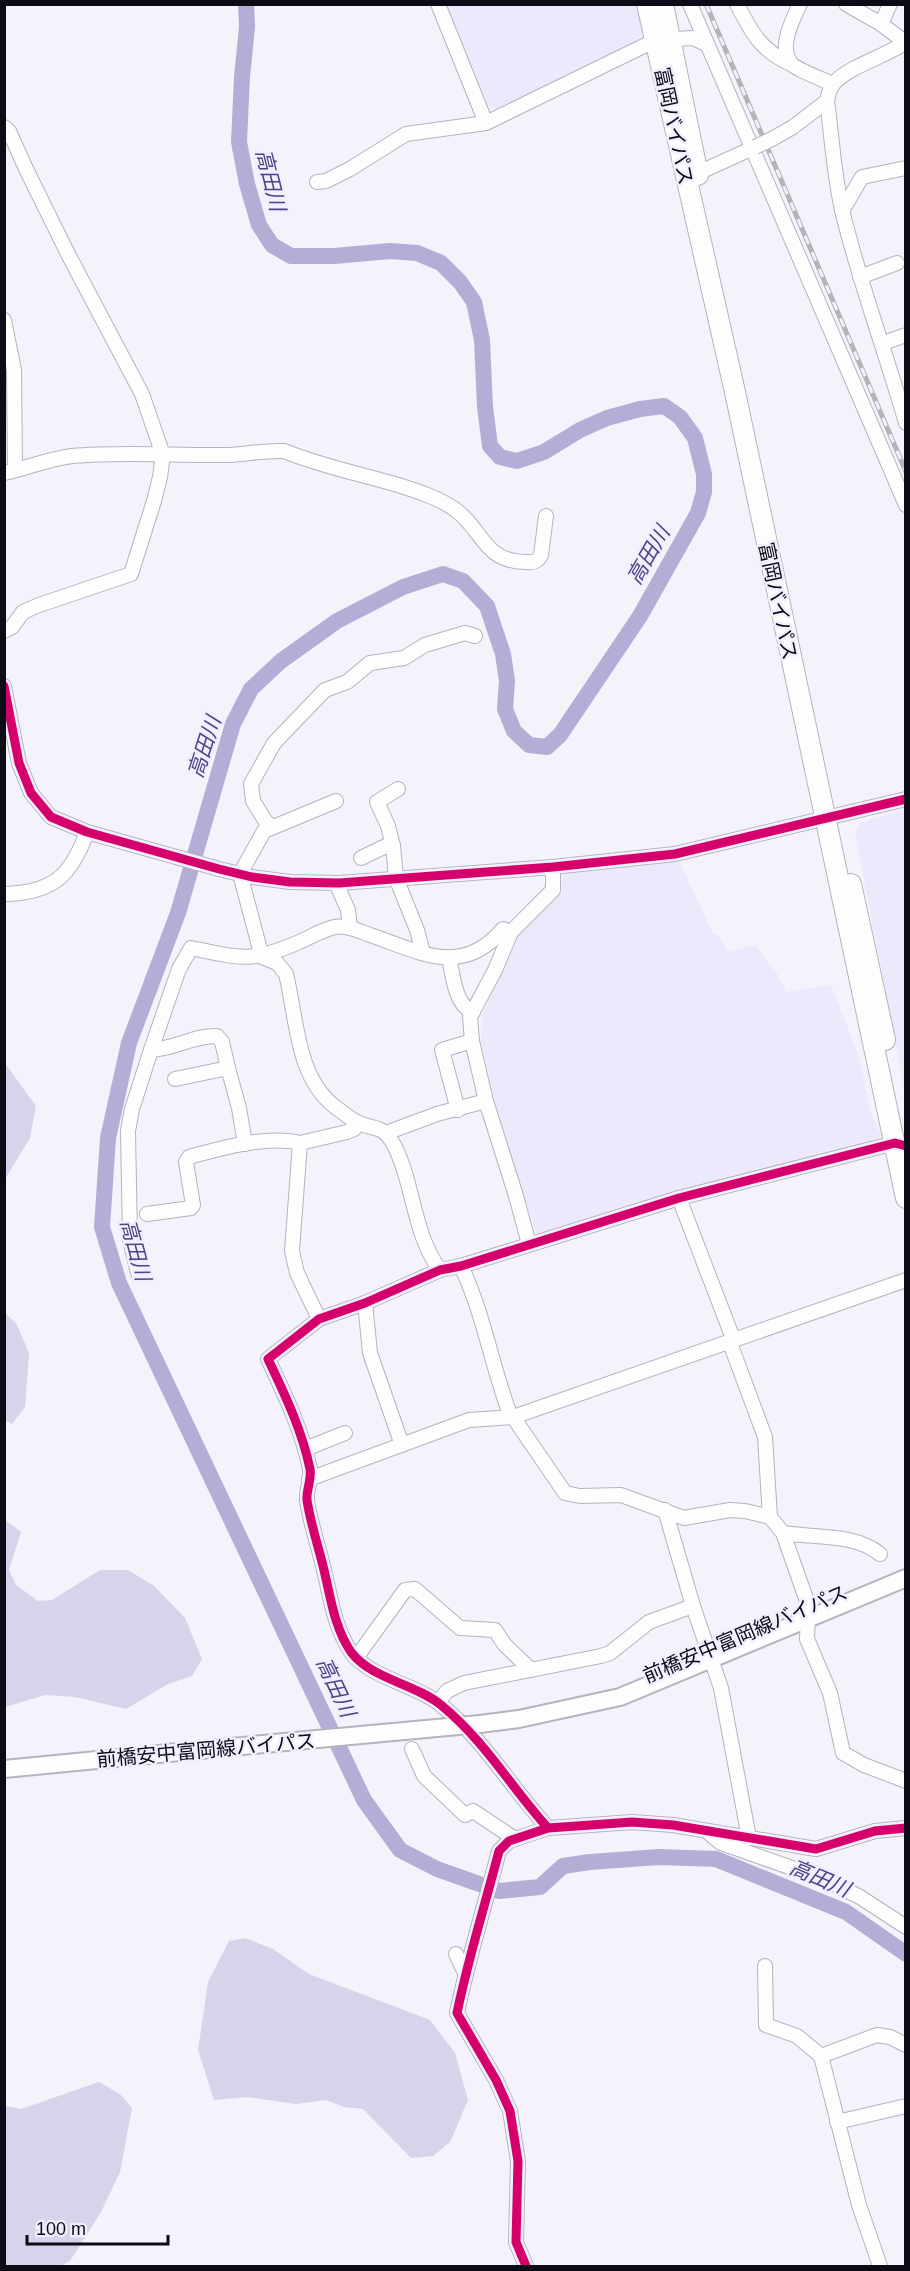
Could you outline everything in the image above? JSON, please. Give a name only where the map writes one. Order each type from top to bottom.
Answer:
[{"type":"highway","name":"富岡バイパス","points":[[647,4],[664,40],[698,173],[750,400],[830,818]]},
{"type":"highway","name":"富岡バイパス","points":[[663,4],[664,40],[735,392],[902,1143],[906,1198]]},
{"type":"main road","name":"前橋安中富岡線バイパス","points":[[4,1769],[480,1724],[519,1719],[620,1697],[906,1567]]},
{"type":"main road","name":"前橋安中富岡線バイパス","points":[[808,1612],[906,1578]]},
{"type":"street","points":[[438,4],[486,123]]},
{"type":"street","points":[[690,4],[906,505]]},
{"type":"street","points":[[737,4],[753,35],[782,60],[832,84]]},
{"type":"street","points":[[791,64],[787,49],[788,33],[800,4]]},
{"type":"street","points":[[846,4],[881,24],[905,42],[832,84],[827,101],[842,212],[860,277],[905,417]]},
{"type":"street","points":[[881,24],[890,4]]},
{"type":"street","points":[[317,182],[326,181],[351,169],[406,134],[486,123],[664,40],[693,38],[706,44]]},
{"type":"street","points":[[698,173],[772,139],[793,127],[827,101]]},
{"type":"street","points":[[4,127],[9,131],[69,256],[142,394],[163,455],[154,501],[131,574],[23,612],[12,627],[4,631]]},
{"type":"street","points":[[842,212],[862,177],[906,168]]},
{"type":"street","points":[[860,277],[897,263]]},
{"type":"street","points":[[4,320],[14,370],[10,472],[45,461],[70,457],[134,453],[231,455],[264,450],[284,451],[430,496],[454,509],[472,526],[490,550],[506,560],[533,562],[539,560],[546,516]]},
{"type":"street","points":[[882,343],[906,336]]},
{"type":"street","points":[[273,827],[266,822],[253,801],[251,784],[274,743],[325,690],[347,682],[370,663],[404,658],[425,645],[465,633],[475,636]]},
{"type":"street","points":[[4,686],[19,763],[32,793],[51,817],[87,831],[219,869],[290,882],[336,883],[553,867],[675,854],[906,800]]},
{"type":"street","points":[[398,789],[377,802],[388,826],[393,846],[396,878],[417,930],[423,953]]},
{"type":"street","points":[[262,957],[240,874],[264,831],[336,801]]},
{"type":"street","points":[[4,894],[17,894],[45,887],[63,876],[78,855],[87,831]]},
{"type":"street","points":[[361,858],[393,846]]},
{"type":"street","points":[[529,1244],[486,1101],[472,1041],[470,1017],[511,932],[553,890],[553,867]]},
{"type":"street","points":[[336,883],[348,910],[350,928]]},
{"type":"street","points":[[262,957],[334,927],[350,928],[423,953],[449,958],[462,957],[484,947],[503,928],[511,932]]},
{"type":"street","points":[[138,1273],[130,1240],[128,1131],[132,1109],[151,1050],[179,969],[191,948],[236,957],[262,957],[277,963],[286,974],[304,1059],[312,1080],[333,1106],[358,1123],[374,1126],[386,1133],[394,1146],[403,1171],[424,1240],[440,1270]]},
{"type":"street","points":[[449,958],[459,998],[466,1010],[473,1012]]},
{"type":"street","points":[[151,1050],[217,1036],[222,1042],[240,1108],[245,1144]]},
{"type":"street","points":[[458,1110],[442,1050],[472,1041]]},
{"type":"street","points":[[175,1080],[228,1068]]},
{"type":"street","points":[[386,1133],[437,1114],[486,1101]]},
{"type":"street","points":[[147,1214],[191,1208],[193,1205],[186,1162],[189,1157],[245,1144],[289,1140],[300,1143],[347,1132],[354,1129],[358,1123]]},
{"type":"street","points":[[300,1143],[292,1251],[297,1273],[319,1319]]},
{"type":"street","points":[[548,1828],[479,1740],[438,1702],[379,1672],[356,1658],[350,1651],[337,1622],[326,1588],[326,1579],[309,1514],[307,1497],[311,1473],[305,1449],[289,1404],[268,1359],[319,1319],[365,1303],[440,1270],[461,1266],[679,1198],[902,1143]]},
{"type":"street","points":[[679,1198],[765,1437],[770,1517],[783,1533],[808,1612],[807,1639],[830,1693],[843,1753],[864,1765],[906,1781]]},
{"type":"street","points":[[461,1266],[470,1284],[500,1388],[512,1417],[565,1493],[580,1496],[621,1495],[684,1518],[730,1510],[770,1517]]},
{"type":"street","points":[[309,1479],[469,1420],[512,1417],[906,1280]]},
{"type":"street","points":[[365,1303],[370,1353],[402,1445]]},
{"type":"street","points":[[305,1449],[345,1433]]},
{"type":"street","points":[[664,1510],[721,1688],[749,1838]]},
{"type":"street","points":[[783,1533],[833,1537],[864,1546],[880,1554]]},
{"type":"street","points":[[356,1658],[405,1590],[415,1589],[460,1628],[495,1630],[504,1644],[531,1670]]},
{"type":"street","points":[[438,1702],[447,1691],[465,1683],[610,1653],[649,1622],[693,1606]]},
{"type":"street","points":[[412,1749],[424,1776],[465,1815],[473,1811],[515,1839]]},
{"type":"street","points":[[526,2266],[516,2242],[518,2161],[510,2111],[496,2080],[457,2013],[465,1973],[478,1935],[499,1851],[515,1839],[548,1828],[632,1822],[673,1825],[816,1849],[875,1831],[906,1828]]},
{"type":"street","points":[[707,1831],[721,1843],[826,1880],[860,1897],[906,1928]]},
{"type":"street","points":[[456,1954],[465,1973]]},
{"type":"street","points":[[765,1966],[766,2025],[797,2036],[821,2055],[859,2205],[880,2266]]},
{"type":"street","points":[[821,2055],[877,2035],[890,2037],[906,2044]]},
{"type":"street","points":[[837,2122],[906,2106]]},
{"type":"shaded area","points":[[445,5],[640,5],[645,28],[641,41],[500,110],[486,104]]},
{"type":"shaded area","points":[[905,809],[905,1093],[855,833],[862,822]]},
{"type":"shaded area","points":[[682,861],[681,865],[713,934],[719,936],[728,952],[756,945],[778,975],[786,992],[831,985],[859,1057],[871,1113],[881,1135],[871,1145],[538,1237],[501,1129],[481,1041],[482,1016],[518,937],[561,892],[563,874]]},
{"type":"shaded area","points":[[4,1062],[36,1106],[30,1138],[5,1179]]},
{"type":"shaded area","points":[[4,1312],[16,1323],[29,1353],[25,1407],[12,1424],[5,1420]]},
{"type":"shaded area","points":[[5,1520],[21,1532],[9,1570],[16,1585],[38,1601],[52,1600],[100,1570],[128,1570],[154,1586],[185,1618],[202,1659],[192,1676],[168,1684],[126,1709],[75,1697],[45,1695],[5,1707]]},
{"type":"shaded area","points":[[245,1938],[273,1949],[309,1974],[430,2020],[455,2053],[468,2100],[450,2142],[433,2156],[411,2158],[363,2109],[344,2107],[326,2100],[296,2104],[247,2097],[214,2100],[198,2050],[208,1982],[229,1941]]},
{"type":"shaded area","points":[[99,2082],[120,2094],[132,2108],[120,2172],[101,2212],[70,2261],[61,2266],[5,2266],[5,2106],[21,2109]]},
{"type":"waterway","name":"高田川","points":[[246,4],[247,27],[239,142],[247,184],[259,225],[272,245],[291,256],[334,256],[390,251],[417,253],[441,263],[460,282],[474,302],[482,340],[485,407],[490,446],[500,457],[517,461],[544,452],[580,430],[607,418],[640,409],[664,406],[680,417],[695,438],[704,474],[704,492],[698,513],[640,616],[560,735],[547,747],[529,745],[514,731],[505,709],[507,681],[503,654],[487,606],[463,581],[443,574],[403,587],[337,621],[281,661],[251,689],[233,724],[178,913],[129,1043],[108,1138],[102,1227],[119,1283],[364,1800],[400,1850],[437,1869],[499,1891],[540,1887],[563,1866],[590,1862],[659,1857],[716,1859],[846,1912],[906,1954]]},
{"type":"railway","points":[[706,4],[906,472]]},
{"type":"cycle path","points":[[4,686],[19,763],[31,793],[51,817],[87,832],[219,869],[252,877],[290,882],[339,883],[553,867],[675,854],[906,799]]},
{"type":"cycle path","points":[[548,1828],[457,1719],[431,1698],[370,1669],[351,1652],[345,1642],[333,1608],[310,1516],[307,1500],[310,1473],[307,1455],[292,1413],[268,1359],[319,1319],[365,1303],[440,1270],[461,1266],[679,1198],[895,1143],[906,1146]]},
{"type":"cycle path","points":[[526,2266],[516,2242],[518,2161],[510,2111],[496,2080],[457,2013],[499,1851],[509,1841],[548,1828],[632,1822],[673,1825],[816,1849],[875,1831],[906,1828]]}]
